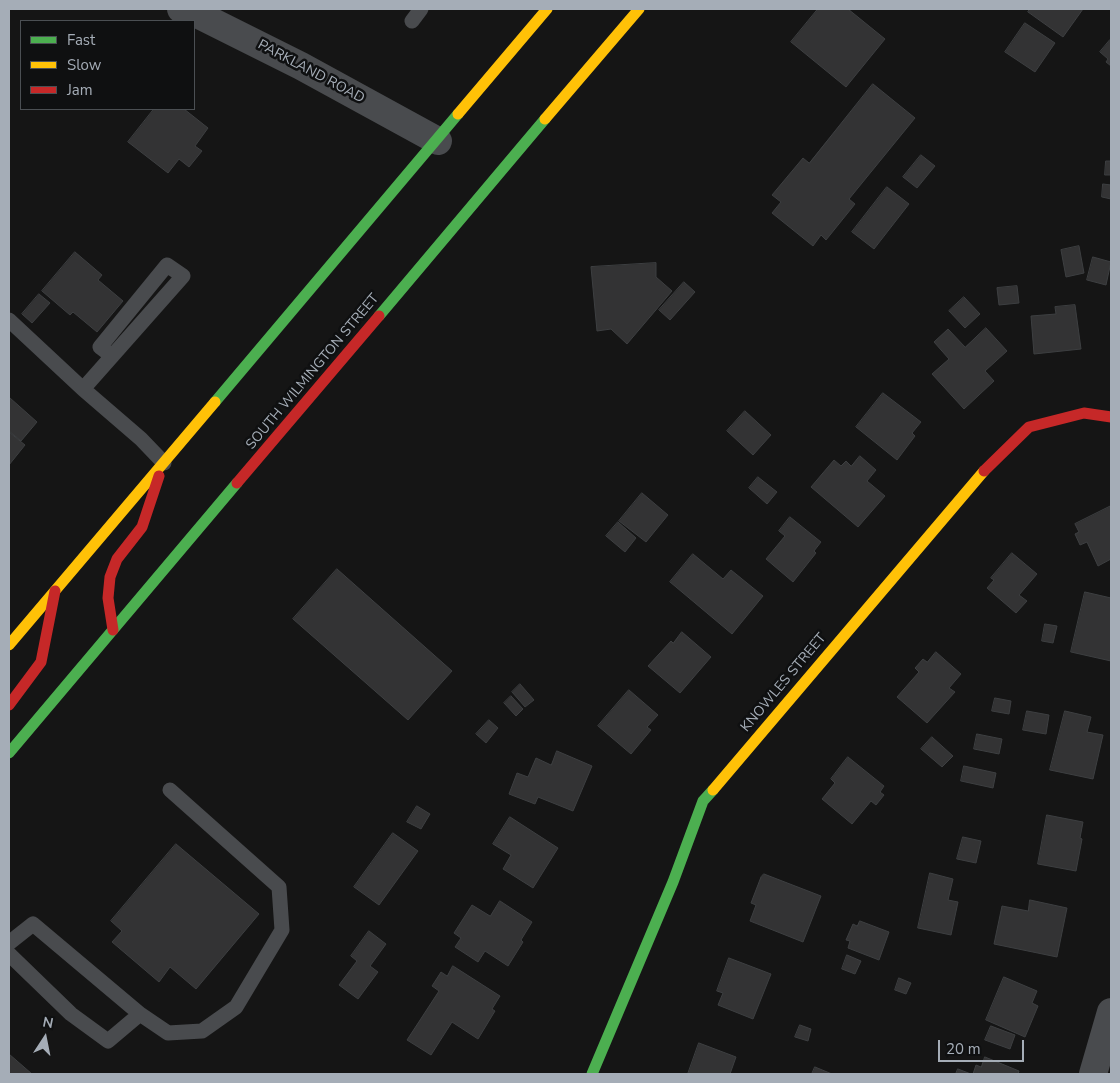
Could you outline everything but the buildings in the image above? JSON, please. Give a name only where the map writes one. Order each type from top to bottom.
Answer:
[{"type":"main road","name":"SOUTH WILMINGTON STREET","points":[[9,753],[639,9]]},
{"type":"main road","points":[[9,645],[438,141],[540,11]]},
{"type":"main road","name":"KNOWLES STREET","points":[[592,1074],[673,882],[703,801],[989,465],[1029,427],[1084,413],[1111,417]]},
{"type":"main road","points":[[113,630],[108,598],[110,577],[117,559],[142,527],[164,463]]},
{"type":"main road","points":[[9,705],[41,662],[56,590]]},
{"type":"street","name":"PARKLAND ROAD","points":[[181,9],[199,15],[301,66],[438,141]]},
{"type":"street","points":[[1093,1074],[1111,1012]]},
{"type":"lane","points":[[412,21],[422,9]]},
{"type":"lane","points":[[83,389],[183,276],[167,265],[100,347],[112,356]]},
{"type":"lane","points":[[9,320],[83,389],[141,439],[164,463]]},
{"type":"lane","points":[[9,943],[33,924],[140,1014],[168,1033],[202,1031],[236,1007],[282,930],[279,887],[170,790]]},
{"type":"lane","points":[[9,954],[71,1014],[108,1041],[140,1014]]},
{"type":"traffic: fast","points":[[215,402],[458,114]]},
{"type":"traffic: fast","points":[[379,316],[545,119]]},
{"type":"traffic: fast","points":[[9,753],[237,483]]},
{"type":"traffic: fast","points":[[592,1074],[673,882],[703,801],[713,790]]},
{"type":"traffic: slow","points":[[458,114],[547,9]]},
{"type":"traffic: slow","points":[[545,119],[639,9]]},
{"type":"traffic: slow","points":[[9,645],[215,402]]},
{"type":"traffic: slow","points":[[713,790],[984,471]]},
{"type":"traffic: jam","points":[[237,483],[379,316]]},
{"type":"traffic: jam","points":[[984,471],[1029,427],[1084,413],[1111,417]]},
{"type":"traffic: jam","points":[[113,630],[108,598],[110,577],[117,559],[142,527],[159,476]]},
{"type":"traffic: jam","points":[[9,705],[41,662],[55,591]]}]
